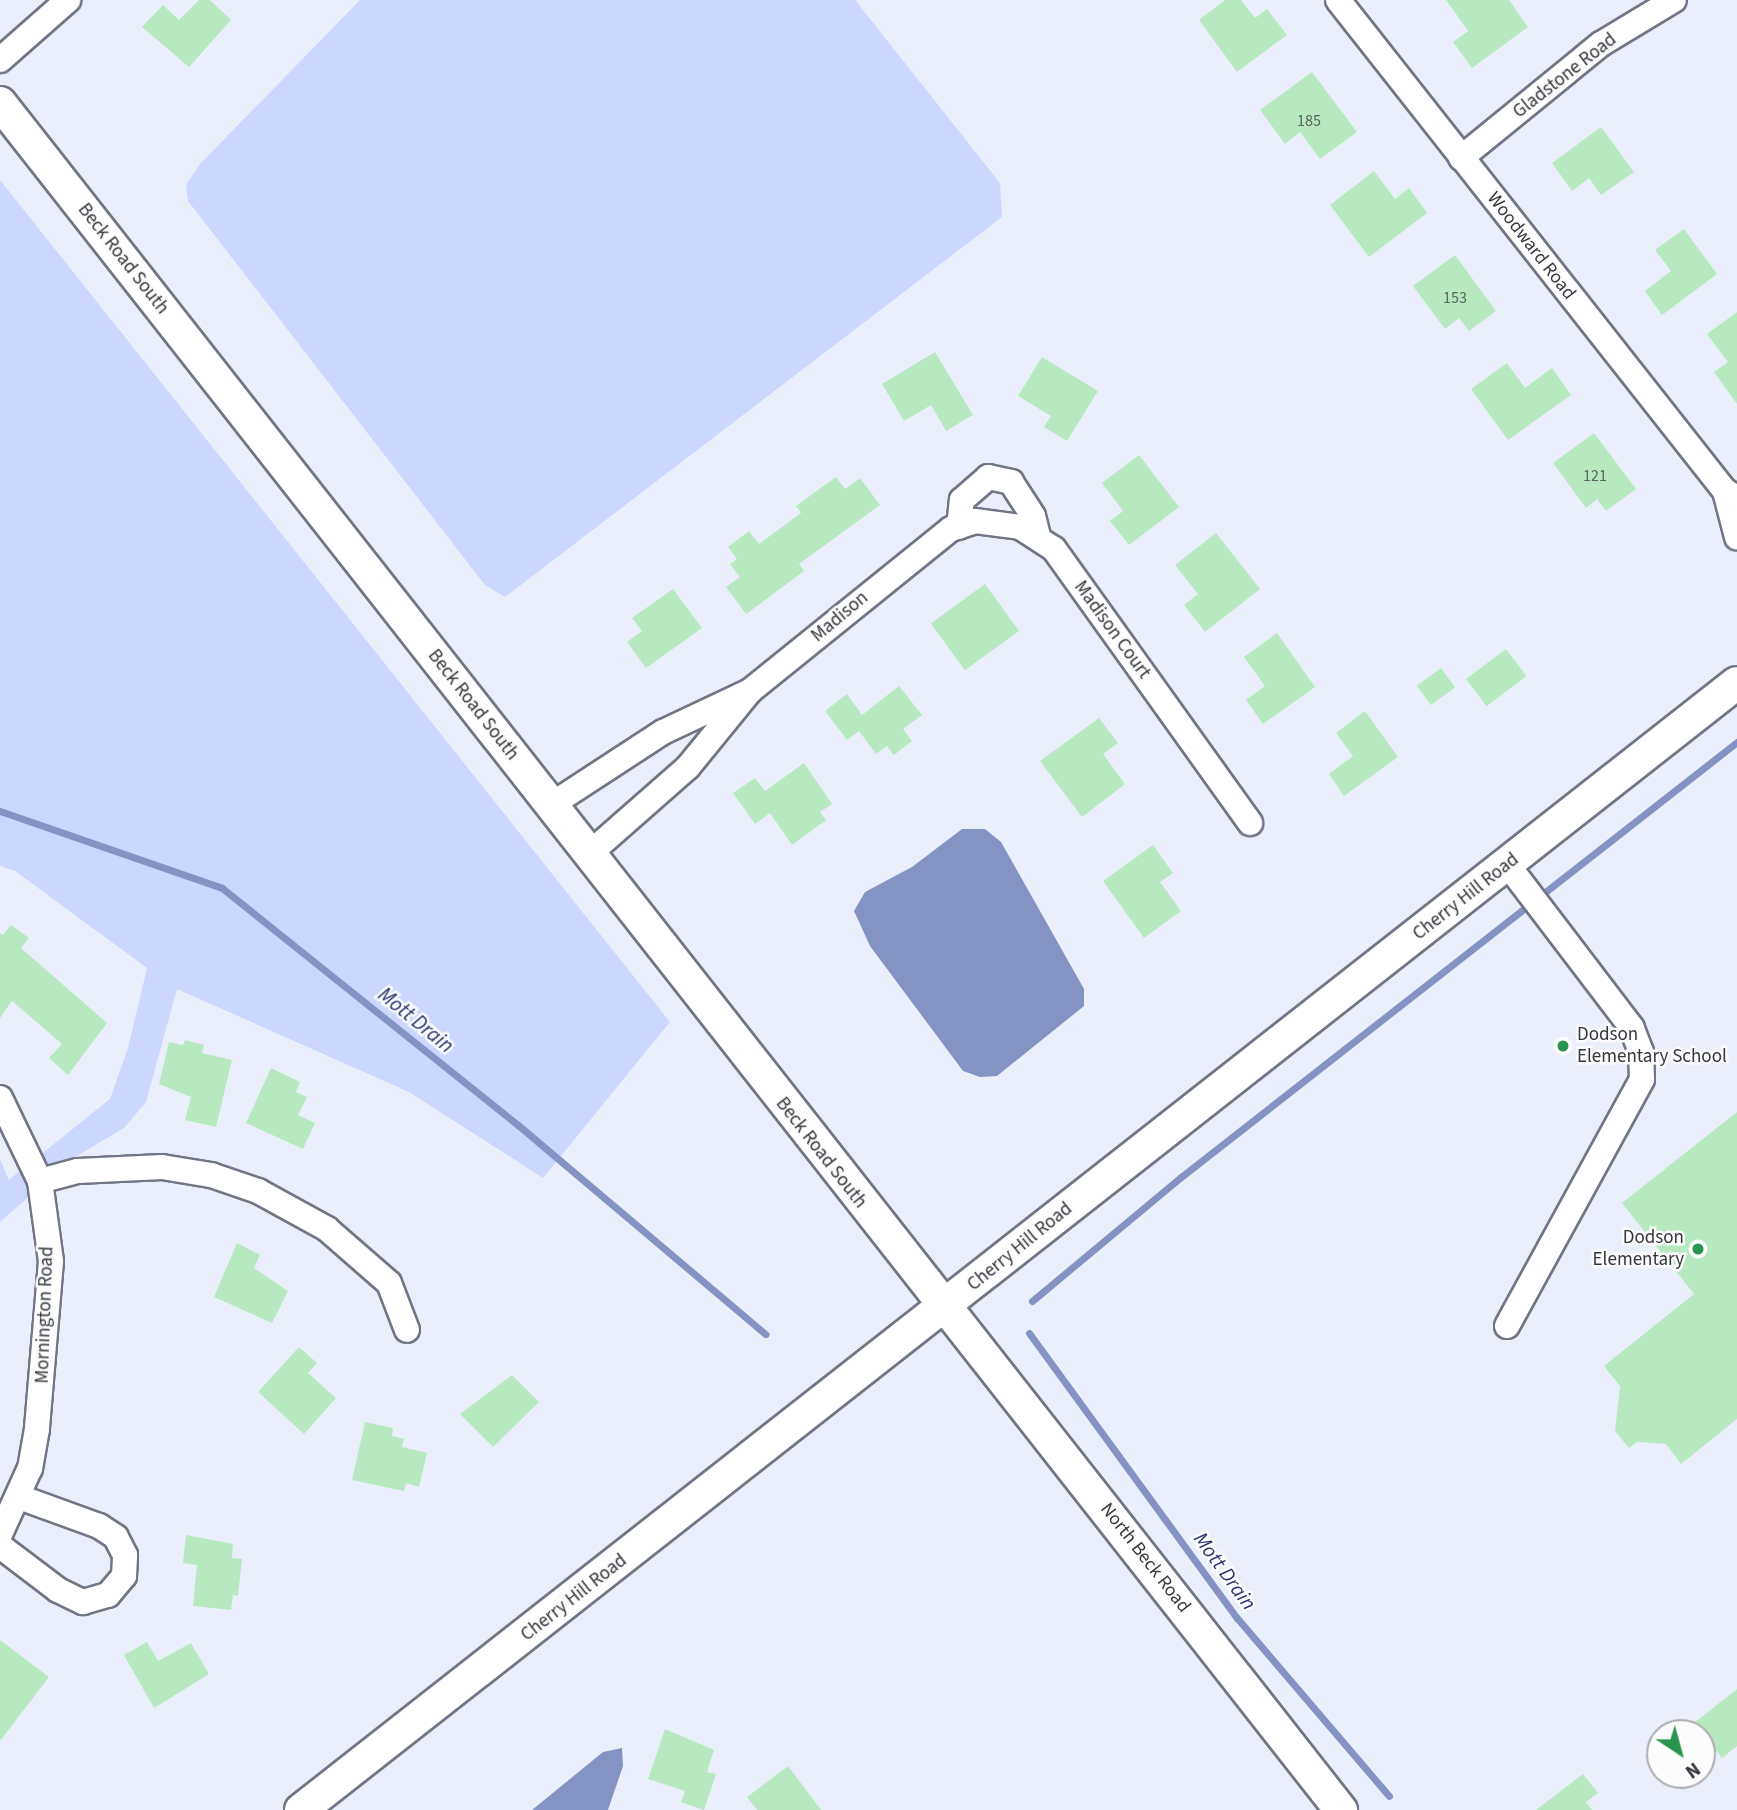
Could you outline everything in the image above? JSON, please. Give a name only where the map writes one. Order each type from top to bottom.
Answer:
[{"type":"main road","name":"Beck Road South","points":[[0,103],[945,1308]]},
{"type":"main road","name":"Cherry Hill Road","points":[[301,1810],[945,1308],[1737,683]]},
{"type":"main road","name":"North Beck Road","points":[[945,1308],[1341,1810]]},
{"type":"street","points":[[0,60],[68,0]]},
{"type":"street","name":"Woodward Road","points":[[1338,0],[1731,495],[1737,537]]},
{"type":"street","name":"Gladstone Road","points":[[1461,158],[1601,44],[1674,0]]},
{"type":"street","points":[[958,527],[962,500],[988,477],[1011,482],[1033,516],[1038,536]]},
{"type":"street","name":"Madison Court","points":[[930,542],[958,527],[995,521],[1038,536],[1054,549],[1250,823]]},
{"type":"street","name":"Madison","points":[[589,854],[688,767],[750,691],[930,542]]},
{"type":"street","name":"Madison","points":[[551,805],[663,732],[750,691]]},
{"type":"street","points":[[1507,1326],[1642,1079],[1641,1052],[1632,1028],[1508,865]]},
{"type":"street","name":"Mornington Road","points":[[0,1098],[40,1181],[51,1261],[49,1325],[37,1429],[19,1497],[0,1534]]},
{"type":"street","points":[[40,1181],[78,1171],[162,1167],[211,1175],[258,1191],[327,1229],[389,1283],[407,1329]]},
{"type":"street","points":[[0,1546],[58,1590],[83,1602],[108,1595],[124,1576],[125,1555],[116,1538],[99,1526],[19,1497]]},
{"type":"shaded area","points":[[360,0],[855,0],[1000,183],[1002,217],[505,597],[485,585],[188,201],[186,185],[200,164]]},
{"type":"shaded area","points":[[0,180],[670,1022],[543,1178],[409,1092],[177,989],[146,1102],[124,1128],[72,1159],[0,1222],[0,1159],[9,1180],[110,1099],[128,1048],[147,968],[15,871],[0,866]]},
{"type":"shaded area","points":[[962,829],[985,829],[1001,842],[1084,989],[1084,1006],[997,1076],[980,1077],[963,1071],[870,946],[854,911],[865,892],[912,867]]},
{"type":"shaded area","points":[[622,1748],[623,1766],[608,1810],[532,1810],[603,1752]]},
{"type":"building","points":[[199,0],[210,0],[231,20],[189,67],[142,27],[163,5],[179,20]]},
{"type":"building","points":[[1225,0],[1241,0],[1255,18],[1267,9],[1287,35],[1237,72],[1199,20]]},
{"type":"building","points":[[1446,0],[1509,0],[1528,27],[1472,68],[1453,42],[1468,31]]},
{"type":"building","points":[[1312,72],[1357,132],[1320,159],[1300,132],[1285,144],[1260,110]]},
{"type":"building","points":[[1601,127],[1634,172],[1601,195],[1589,178],[1572,191],[1552,163]]},
{"type":"building","points":[[1374,171],[1395,199],[1409,188],[1427,213],[1369,257],[1330,205]]},
{"type":"building","points":[[1684,229],[1717,274],[1662,315],[1645,291],[1671,271],[1655,250]]},
{"type":"building","points":[[1455,255],[1496,311],[1469,331],[1459,318],[1445,329],[1413,286]]},
{"type":"building","points":[[1737,312],[1737,404],[1714,372],[1728,362],[1707,334]]},
{"type":"building","points":[[935,352],[973,415],[946,431],[931,405],[904,421],[882,384]]},
{"type":"building","points":[[1042,357],[1098,391],[1067,441],[1044,427],[1051,416],[1018,396]]},
{"type":"building","points":[[1507,363],[1525,388],[1552,368],[1571,395],[1508,440],[1471,389]]},
{"type":"building","points":[[1594,433],[1636,489],[1606,511],[1597,499],[1586,508],[1553,463]]},
{"type":"building","points":[[1139,455],[1179,507],[1129,545],[1110,521],[1123,511],[1102,483]]},
{"type":"building","points":[[836,477],[845,489],[860,478],[880,505],[799,564],[804,571],[746,614],[726,587],[740,577],[730,564],[737,559],[728,547],[749,531],[759,544],[801,513],[796,506]]},
{"type":"building","points":[[1216,533],[1260,589],[1205,632],[1184,605],[1198,594],[1175,565]]},
{"type":"building","points":[[985,584],[1019,631],[965,670],[931,623]]},
{"type":"building","points":[[673,589],[702,628],[646,668],[627,642],[642,631],[632,618]]},
{"type":"building","points":[[1277,633],[1315,687],[1263,724],[1246,700],[1265,686],[1244,657]]},
{"type":"building","points":[[1506,649],[1526,676],[1487,706],[1466,679]]},
{"type":"building","points":[[1441,668],[1455,687],[1431,705],[1417,686]]},
{"type":"building","points":[[899,686],[922,715],[903,729],[912,741],[894,755],[887,746],[876,754],[859,731],[847,740],[825,711],[847,694],[862,715]]},
{"type":"building","points":[[1365,711],[1398,757],[1344,796],[1329,774],[1353,756],[1336,733]]},
{"type":"building","points":[[1099,718],[1118,743],[1103,754],[1125,784],[1082,817],[1040,761]]},
{"type":"building","points":[[804,763],[832,804],[820,812],[826,820],[792,845],[770,813],[755,824],[733,793],[755,778],[765,791]]},
{"type":"building","points":[[1153,845],[1173,873],[1160,882],[1181,911],[1144,938],[1103,881]]},
{"type":"building","points":[[11,925],[29,938],[21,948],[107,1023],[68,1075],[49,1058],[62,1044],[12,1001],[0,1018],[0,933],[3,935]]},
{"type":"building","points":[[185,1040],[204,1045],[202,1053],[232,1060],[216,1127],[185,1120],[191,1097],[159,1084],[169,1042],[183,1045]]},
{"type":"building","points":[[271,1068],[300,1082],[296,1092],[307,1097],[298,1115],[315,1123],[303,1149],[246,1123]]},
{"type":"building","name":"Dodson Elementary","points":[[1737,1112],[1737,1419],[1681,1464],[1666,1444],[1637,1442],[1629,1448],[1615,1431],[1620,1386],[1604,1366],[1694,1294],[1622,1203]]},
{"type":"building","points":[[237,1243],[260,1255],[254,1268],[288,1291],[272,1323],[214,1297]]},
{"type":"building","points":[[299,1347],[317,1363],[308,1373],[336,1398],[304,1434],[258,1392]]},
{"type":"building","points":[[512,1375],[539,1402],[493,1447],[460,1414]]},
{"type":"building","points":[[365,1422],[393,1428],[392,1436],[404,1439],[402,1447],[427,1453],[419,1487],[406,1483],[404,1491],[352,1480]]},
{"type":"building","points":[[186,1535],[233,1544],[232,1558],[242,1559],[238,1596],[233,1595],[231,1610],[193,1606],[197,1565],[183,1563]]},
{"type":"building","points":[[0,1640],[49,1677],[0,1741]]},
{"type":"building","points":[[147,1642],[158,1661],[191,1643],[209,1674],[154,1708],[124,1655]]},
{"type":"building","points":[[1737,1689],[1737,1746],[1722,1758],[1716,1750],[1716,1719],[1699,1719]]},
{"type":"building","points":[[665,1729],[714,1750],[707,1772],[716,1774],[704,1810],[681,1802],[685,1791],[648,1779]]},
{"type":"building","points":[[788,1766],[821,1810],[757,1810],[747,1797]]},
{"type":"building","points":[[1583,1774],[1598,1793],[1586,1802],[1592,1810],[1536,1810]]},
{"type":"waterway","points":[[1032,1301],[1181,1177],[1737,742]]},
{"type":"waterway","name":"Mott Drain","points":[[0,811],[222,888],[518,1125],[765,1334]]},
{"type":"waterway","name":"Mott Drain","points":[[1029,1333],[1237,1618],[1389,1796]]},
{"type":"place","name":"Dodson Elementary School","points":[[1563,1046]]},
{"type":"place","name":"Dodson Elementary","points":[[1698,1249]]}]
